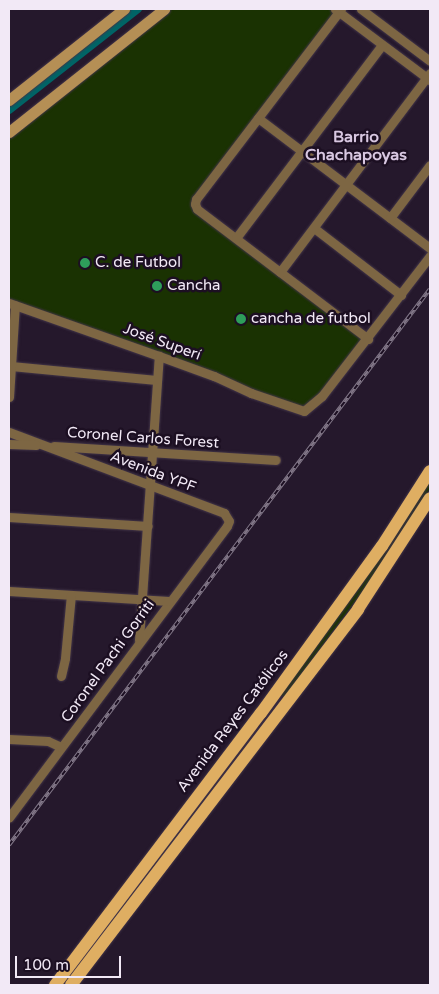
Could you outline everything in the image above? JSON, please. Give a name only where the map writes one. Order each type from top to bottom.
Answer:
[{"type":"main road","points":[[9,100],[124,9]]},
{"type":"main road","points":[[9,132],[164,9]]},
{"type":"main road","name":"Avenida Reyes Católicos","points":[[55,985],[261,713],[382,546],[430,471]]},
{"type":"main road","name":"Avenida Reyes Católicos","points":[[71,985],[358,608],[430,498]]},
{"type":"street","points":[[361,9],[430,61]]},
{"type":"street","points":[[280,272],[429,77],[382,45],[338,10],[195,202],[197,209],[368,339],[430,256]]},
{"type":"street","points":[[236,238],[382,45]]},
{"type":"street","points":[[258,118],[430,248]]},
{"type":"street","points":[[390,218],[430,165]]},
{"type":"street","points":[[314,228],[401,295]]},
{"type":"street","points":[[9,397],[12,304]]},
{"type":"street","name":"José Superí","points":[[12,304],[214,376],[251,393],[304,412],[322,396],[368,339]]},
{"type":"street","points":[[139,642],[159,356]]},
{"type":"street","points":[[11,366],[156,380]]},
{"type":"street","name":"Avenida YPF","points":[[9,432],[224,513],[229,521]]},
{"type":"street","name":"Coronel Carlos Forest","points":[[9,444],[276,460]]},
{"type":"street","points":[[9,517],[148,526]]},
{"type":"street","name":"Coronel Pachi Gorriti","points":[[9,817],[229,521]]},
{"type":"street","points":[[9,591],[169,601]]},
{"type":"street","points":[[61,676],[65,658],[71,596]]},
{"type":"street","points":[[9,738],[48,741],[61,747]]},
{"type":"green space","points":[[169,9],[335,9],[339,11],[195,202],[197,209],[368,339],[304,411],[9,304],[9,134]]},
{"type":"green space","points":[[430,480],[430,488],[374,576],[284,697],[279,694],[361,586]]},
{"type":"waterway","points":[[9,110],[138,9]]},
{"type":"railway","points":[[9,845],[430,289]]},
{"type":"place","name":"C. de Futbol","points":[[85,263]]},
{"type":"place","name":"Cancha","points":[[157,286]]},
{"type":"place","name":"cancha de futbol","points":[[241,319]]},
{"type":"district","name":"Barrio Chachapoyas","points":[[356,146]]}]
